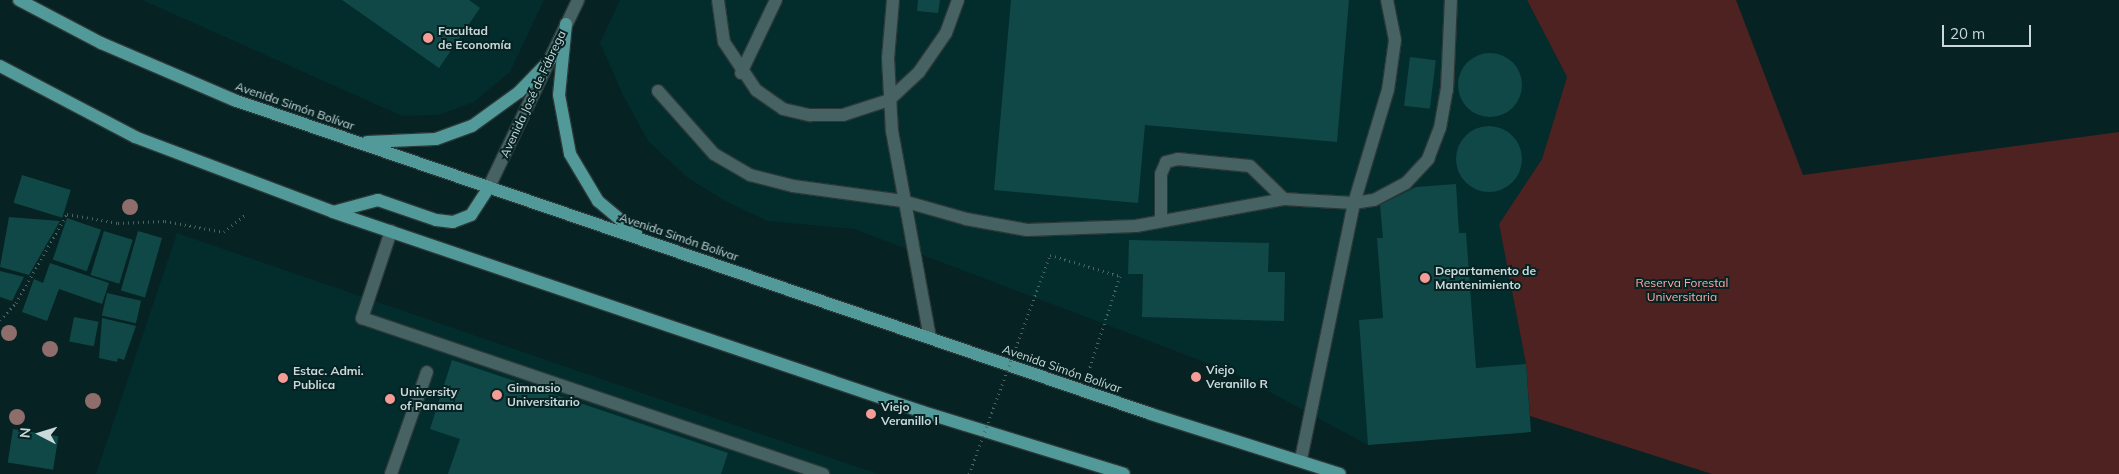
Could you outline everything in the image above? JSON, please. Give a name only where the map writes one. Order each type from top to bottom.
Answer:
[{"type":"main road","name":"Avenida Simón Bolívar","points":[[20,0],[101,44],[234,100],[488,189],[644,239],[1082,390],[1340,474]]},
{"type":"main road","points":[[566,24],[559,95],[570,154],[585,185],[598,201],[644,239]]},
{"type":"main road","points":[[354,141],[419,141],[472,126],[519,92],[550,60]]},
{"type":"main road","points":[[0,66],[135,137],[332,212],[923,412],[1124,474]]},
{"type":"main road","points":[[332,212],[378,200],[436,220],[453,222],[471,215],[488,189]]},
{"type":"street","name":"Avenida José de Fábrega","points":[[488,189],[578,0]]},
{"type":"street","points":[[718,0],[724,42],[741,72],[756,90],[783,108],[810,115],[843,115],[889,100],[924,65],[946,33],[958,0]]},
{"type":"street","points":[[741,72],[776,0]]},
{"type":"street","points":[[893,0],[889,100],[903,201],[930,338]]},
{"type":"street","points":[[1301,460],[1354,203],[1388,90],[1395,40],[1387,0]]},
{"type":"street","points":[[658,91],[714,154],[750,174],[793,186],[903,201],[966,219],[1027,230],[1136,226],[1284,199],[1354,203],[1374,200],[1406,182],[1428,159],[1440,128],[1447,90],[1451,0]]},
{"type":"street","points":[[1161,220],[1161,174],[1166,162],[1178,159],[1250,166],[1259,171],[1284,199]]},
{"type":"street","points":[[391,231],[362,318],[823,474]]},
{"type":"street","points":[[391,474],[427,372]]},
{"type":"path","points":[[0,320],[21,295],[67,214],[118,224],[164,221],[224,232],[246,214]]},
{"type":"path","points":[[969,474],[1050,255],[1120,276],[1082,390]]},
{"type":"shaded area","points":[[142,0],[544,0],[510,72],[474,102],[439,115],[402,116]]},
{"type":"shaded area","points":[[620,0],[1527,0],[1567,77],[1542,159],[1499,224],[1526,364],[1531,432],[1368,445],[1236,374],[854,229],[767,221],[725,201],[688,178],[648,141],[623,95],[600,43]]},
{"type":"shaded area","name":"University of Panama","points":[[177,233],[863,469],[880,474],[96,474]]},
{"type":"green space","name":"Reserva Forestal Universitaria","points":[[1527,0],[1736,0],[1803,175],[2119,132],[2119,474],[1712,474],[1530,416],[1526,364],[1499,224],[1542,159],[1567,77]]},
{"type":"building","name":"Facultad de Economía","points":[[342,0],[469,0],[480,8],[439,68]]},
{"type":"building","points":[[918,0],[940,0],[938,13],[917,11]]},
{"type":"building","points":[[1011,0],[1349,0],[1337,142],[1145,125],[1138,203],[994,190]]},
{"type":"building","points":[[1484,53],[1496,53],[1513,62],[1520,73],[1522,85],[1520,97],[1513,108],[1496,117],[1484,117],[1472,112],[1463,103],[1458,91],[1458,79],[1463,67],[1472,58]]},
{"type":"building","points":[[1410,57],[1436,60],[1430,109],[1404,106]]},
{"type":"building","points":[[1489,126],[1502,129],[1512,136],[1519,146],[1522,159],[1519,172],[1512,182],[1502,189],[1489,192],[1476,189],[1466,182],[1459,172],[1456,159],[1459,146],[1466,136],[1476,129]]},
{"type":"building","points":[[22,175],[71,190],[62,218],[14,203]]},
{"type":"building","name":"Departamento de Mantenimiento","points":[[1456,184],[1459,233],[1466,233],[1476,368],[1526,364],[1531,432],[1368,445],[1359,320],[1383,318],[1377,238],[1383,238],[1380,205],[1416,187]]},
{"type":"building","points":[[9,217],[60,221],[29,275],[0,267]]},
{"type":"building","points":[[67,218],[101,230],[87,271],[53,260]]},
{"type":"building","points":[[104,231],[133,240],[119,284],[91,275]]},
{"type":"building","points":[[138,231],[162,238],[145,297],[121,291]]},
{"type":"building","points":[[1129,240],[1269,243],[1268,272],[1285,272],[1284,321],[1142,317],[1143,274],[1128,274]]},
{"type":"building","points":[[50,263],[109,283],[102,304],[59,289],[47,321],[22,312],[34,279],[43,283]]},
{"type":"building","points":[[0,271],[24,277],[12,301],[0,297]]},
{"type":"building","points":[[107,293],[141,301],[136,323],[102,315]]},
{"type":"building","points":[[74,317],[99,322],[94,346],[69,342]]},
{"type":"building","points":[[102,318],[136,326],[124,360],[118,358],[117,362],[99,358]]},
{"type":"building","name":"Gimnasio Universitario","points":[[452,360],[728,453],[721,474],[448,474],[460,439],[430,429]]},
{"type":"building","points":[[13,429],[58,436],[53,470],[8,463]]},
{"type":"place","name":"Facultad de Economía","points":[[428,38]]},
{"type":"place","name":"Departamento de Mantenimiento","points":[[1425,278]]},
{"type":"place","name":"Viejo Veranillo R","points":[[1196,377]]},
{"type":"place","name":"Estac. Admi. Publica","points":[[283,378]]},
{"type":"place","name":"Gimnasio Universitario","points":[[497,395]]},
{"type":"place","name":"University of Panama","points":[[390,399]]},
{"type":"place","name":"Viejo Veranillo I","points":[[871,414]]}]
